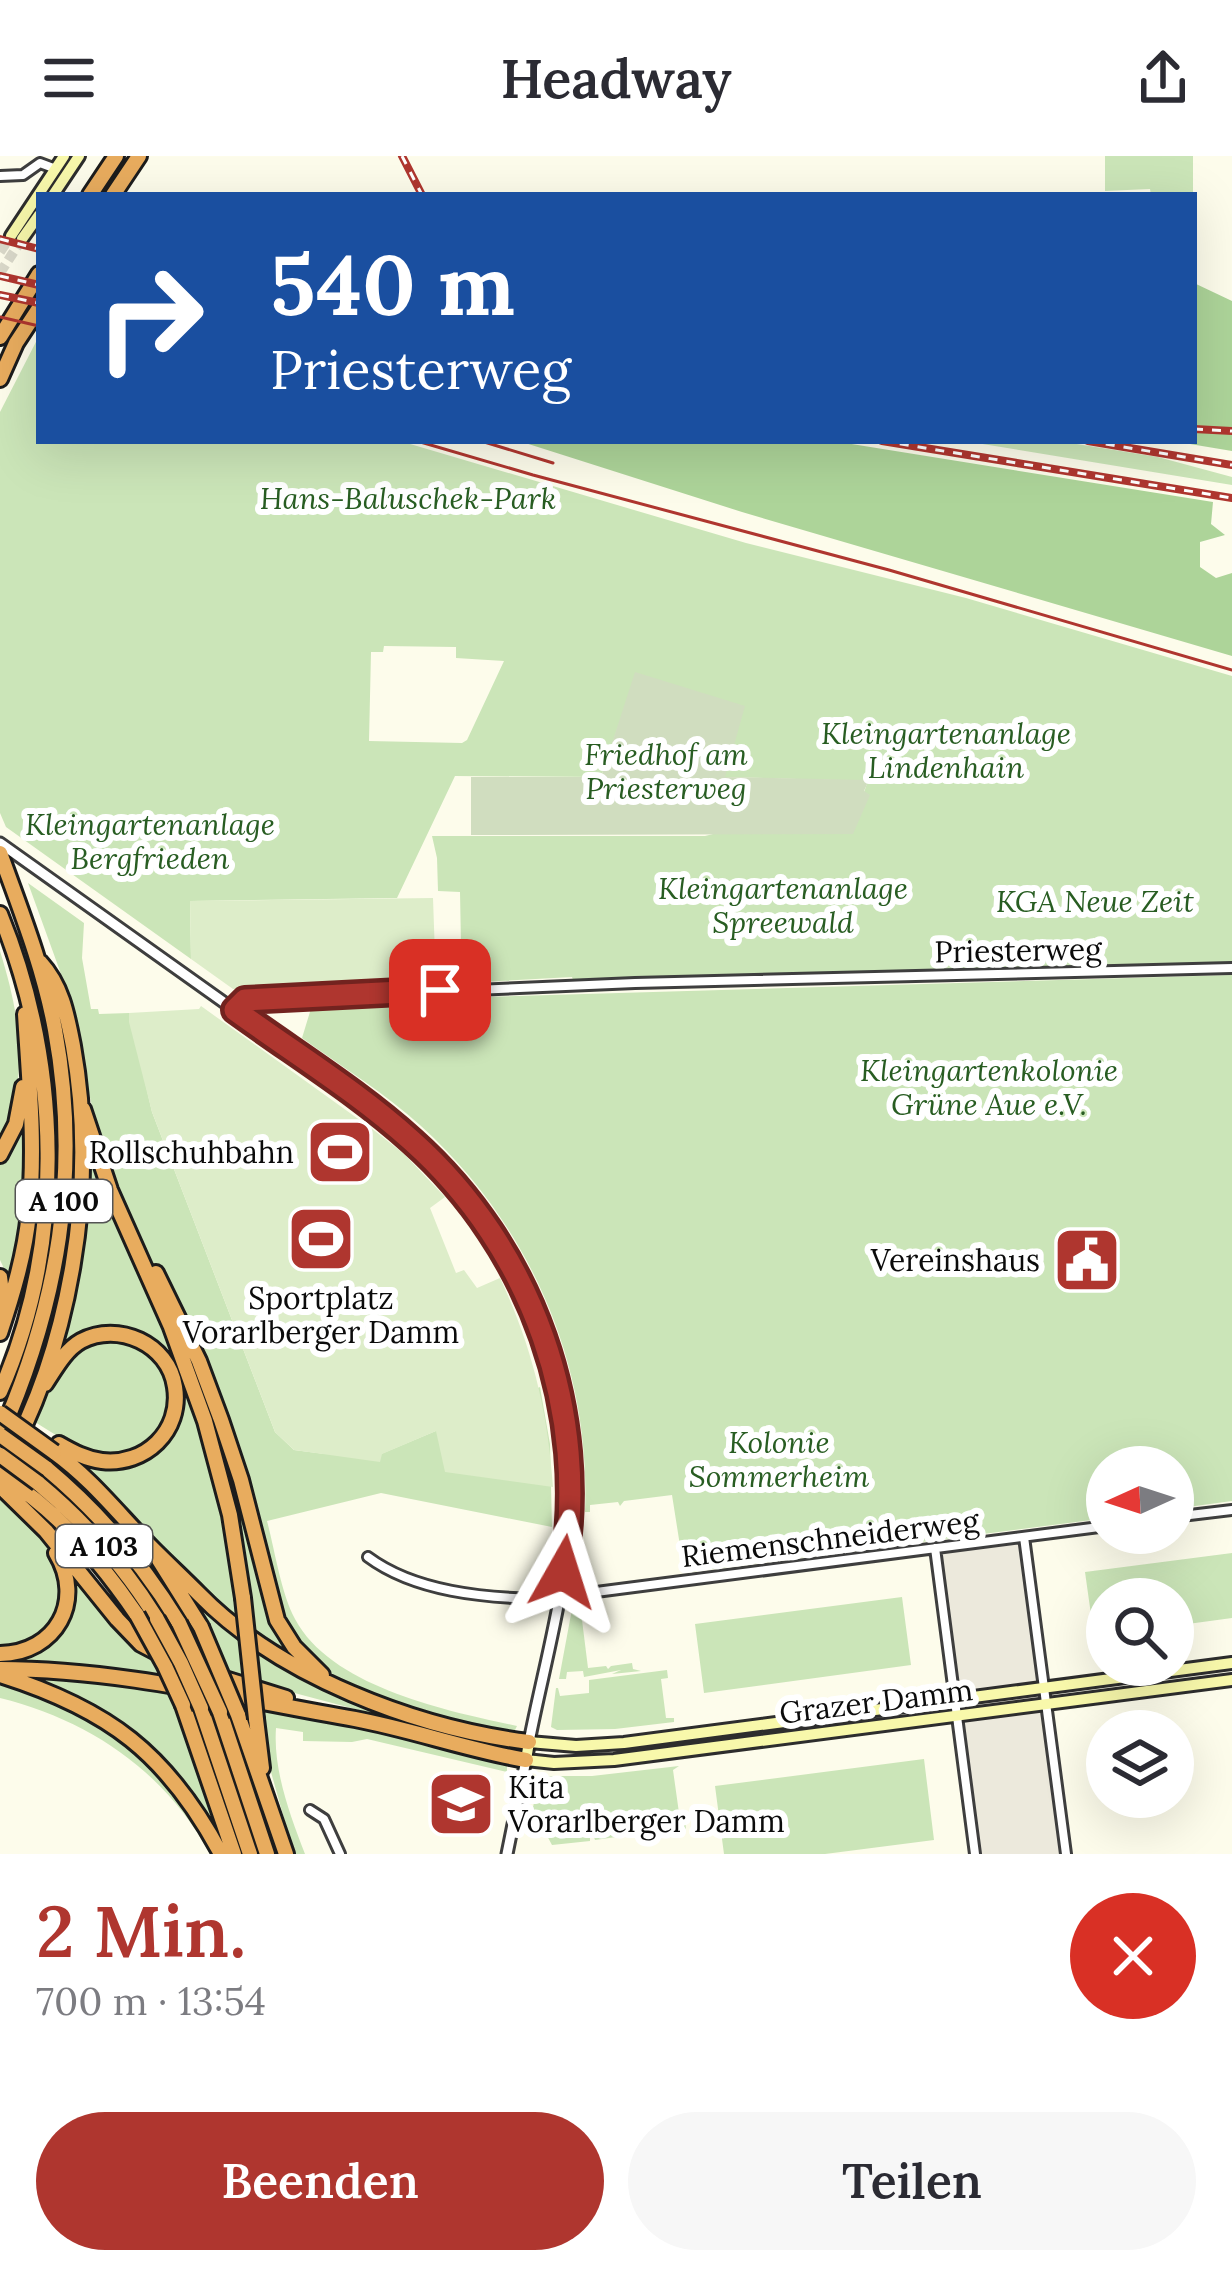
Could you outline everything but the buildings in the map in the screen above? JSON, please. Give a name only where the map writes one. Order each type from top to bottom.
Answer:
[{"type":"highway","points":[[92,192],[116,156]]},
{"type":"highway","points":[[115,192],[139,156]]},
{"type":"highway","points":[[0,337],[36,279]]},
{"type":"highway","points":[[0,379],[36,313]]},
{"type":"highway","name":"A 100","points":[[0,853],[55,1028],[66,1162],[53,1282],[23,1384],[0,1436]]},
{"type":"highway","name":"A 100","points":[[0,914],[23,979],[41,1061],[47,1136],[47,1183],[36,1278],[0,1392]]},
{"type":"highway","points":[[37,959],[59,987],[73,1045],[82,1179],[60,1320],[35,1398],[0,1474],[35,1495],[97,1561],[137,1616],[183,1705],[234,1854]]},
{"type":"highway","points":[[1,1330],[29,1217],[32,1164],[23,979]]},
{"type":"highway","points":[[0,1155],[16,1124],[28,1065]]},
{"type":"highway","points":[[80,1101],[110,1190],[171,1328],[205,1420],[224,1490],[243,1598],[265,1791]]},
{"type":"highway","points":[[127,1224],[199,1361],[241,1480],[277,1619],[298,1653],[331,1682]]},
{"type":"highway","points":[[0,1277],[1,1330]]},
{"type":"highway","points":[[35,1398],[73,1348],[99,1335],[128,1335],[142,1341],[169,1366],[176,1408],[165,1434],[149,1450],[108,1462],[57,1448]]},
{"type":"highway","points":[[0,1413],[27,1425],[57,1448],[224,1618],[302,1672],[433,1721],[529,1742]]},
{"type":"highway","name":"A 103","points":[[0,1436],[35,1495]]},
{"type":"highway","name":"A 103","points":[[0,1455],[35,1495],[75,1515],[111,1553],[158,1619],[201,1708],[250,1854]]},
{"type":"highway","points":[[0,1486],[35,1495],[78,1568],[117,1619],[149,1649],[183,1666],[353,1719]]},
{"type":"highway","name":"A 103","points":[[35,1495],[74,1491],[152,1581],[179,1623],[220,1712],[267,1854]]},
{"type":"highway","points":[[0,1654],[24,1651],[46,1640],[66,1606],[66,1573],[35,1495]]},
{"type":"highway","points":[[154,1550],[201,1627],[238,1715],[286,1854]]},
{"type":"highway","points":[[0,1672],[69,1673],[160,1684],[353,1719],[526,1760]]},
{"type":"highway","points":[[0,1672],[68,1699],[125,1734],[170,1775],[221,1854]]},
{"type":"main road","points":[[43,192],[64,156]]},
{"type":"main road","points":[[55,192],[79,156]]},
{"type":"main road","points":[[36,204],[17,238],[36,218]]},
{"type":"main road","name":"Grazer Damm","points":[[529,1742],[593,1745],[680,1736],[1232,1664]]},
{"type":"main road","name":"Grazer Damm","points":[[526,1760],[594,1762],[1232,1680]]},
{"type":"main road","points":[[680,1736],[682,1751]]},
{"type":"main road","points":[[526,1760],[529,1742]]},
{"type":"street","points":[[0,176],[20,176],[40,163],[56,169]]},
{"type":"street","points":[[0,843],[386,1118],[457,1186],[508,1258],[537,1319],[555,1373],[568,1456],[569,1517],[529,1742]]},
{"type":"street","name":"Priesterweg","points":[[235,1010],[245,1000],[427,990],[1232,968]]},
{"type":"street","points":[[1194,1515],[1232,1510]]},
{"type":"street","name":"Riemenschneiderweg","points":[[368,1556],[395,1574],[452,1589],[532,1599],[1086,1529]]},
{"type":"street","points":[[1024,1537],[1066,1854]]},
{"type":"street","points":[[934,1549],[974,1854]]},
{"type":"street","points":[[507,1854],[526,1760]]},
{"type":"street","points":[[310,1810],[324,1819],[340,1854]]},
{"type":"green space","points":[[1105,156],[1193,156],[1193,192],[1105,191]]},
{"type":"green space","points":[[1197,284],[1232,301],[1232,451],[1190,444],[1197,444]]},
{"type":"green space","points":[[36,342],[36,444],[410,444],[746,543],[966,598],[1232,676],[1232,963],[444,984],[443,947],[461,945],[460,892],[438,891],[432,836],[705,836],[869,795],[864,792],[868,781],[724,777],[636,673],[601,777],[455,776],[397,898],[190,901],[191,959],[6,827],[0,813],[0,412]],"holes":[[[384,646],[456,647],[456,658],[504,661],[467,740],[369,741],[371,652],[383,652]]]},
{"type":"green space","points":[[528,444],[852,444],[1213,502],[1211,524],[1225,535],[1200,542],[1200,567],[1216,578],[1232,573],[1232,656]]},
{"type":"green space","points":[[982,444],[1077,444],[1158,457],[1232,477],[1232,485]]},
{"type":"green space","name":"Friedhof am Priesterweg","points":[[635,672],[745,706],[725,777],[869,780],[864,791],[870,795],[853,834],[471,835],[471,777],[601,777]]},
{"type":"green space","points":[[28,883],[84,923],[82,958],[91,1009],[98,1009],[99,1014],[129,1013],[152,1112],[275,1432],[294,1450],[381,1454],[540,1387],[550,1444],[552,1527],[381,1493],[267,1521],[290,1609],[312,1643],[363,1679],[425,1703],[517,1726],[513,1734],[435,1715],[334,1676],[308,1657],[281,1617],[259,1536],[168,1291],[111,1174],[65,985]]},
{"type":"green space","points":[[433,898],[436,984],[233,989],[191,959],[190,901]]},
{"type":"green space","points":[[0,951],[17,1026],[19,1074],[0,1148]]},
{"type":"green space","points":[[1232,975],[1232,1501],[1194,1506],[1194,1446],[1086,1446],[1086,1521],[684,1571],[672,1495],[624,1501],[620,1506],[618,1502],[590,1505],[590,1512],[585,1512],[577,1404],[546,1301],[522,1253],[460,1165],[421,1126],[302,1038],[313,1002]]},
{"type":"green space","name":"Sportplatz Vorarlberger Damm","points":[[201,1006],[375,1131],[445,1197],[430,1208],[456,1273],[464,1270],[477,1288],[500,1278],[521,1329],[542,1406],[553,1487],[445,1472],[436,1431],[382,1454],[380,1462],[294,1450],[275,1432],[152,1112],[129,1022],[129,1013]]},
{"type":"green space","points":[[19,1124],[25,1124],[26,1183],[10,1281],[0,1260],[0,1163]]},
{"type":"green space","points":[[88,1137],[190,1392],[220,1493],[240,1624],[174,1564],[120,1501],[77,1461],[124,1467],[148,1459],[165,1444],[181,1402],[170,1359],[154,1342],[132,1331],[105,1328],[59,1347]]},
{"type":"green space","points":[[178,1329],[231,1462],[263,1587],[300,1660],[253,1634]]},
{"type":"green space","points":[[117,1339],[144,1349],[159,1364],[168,1381],[169,1400],[156,1434],[141,1447],[102,1455],[35,1422],[55,1378],[72,1356]]},
{"type":"green space","points":[[0,1496],[47,1544],[57,1563],[62,1597],[58,1612],[37,1636],[0,1648]]},
{"type":"green space","points":[[1232,1553],[1232,1618],[1194,1623],[1194,1578],[1086,1579],[1085,1572]]},
{"type":"green space","points":[[76,1573],[156,1660],[165,1679],[0,1664],[0,1660],[33,1653],[57,1636],[70,1610]]},
{"type":"green space","points":[[182,1586],[255,1649],[451,1733],[510,1746],[509,1750],[230,1676]]},
{"type":"green space","points":[[902,1597],[911,1665],[704,1693],[695,1624]]},
{"type":"green space","points":[[598,1603],[601,1619],[596,1620],[594,1610],[581,1612],[588,1668],[632,1663],[633,1669],[641,1671],[584,1677],[583,1671],[567,1672],[566,1679],[559,1679],[572,1609]]},
{"type":"green space","points":[[667,1670],[668,1678],[661,1679],[666,1718],[674,1722],[615,1729],[551,1727],[556,1688],[560,1696],[589,1693],[589,1680]]},
{"type":"green space","points":[[26,1674],[170,1691],[219,1827],[215,1828],[174,1772],[78,1698]]},
{"type":"green space","points":[[0,1680],[98,1720],[160,1771],[217,1854],[210,1854],[171,1798],[122,1753],[64,1720],[0,1698]]},
{"type":"green space","points":[[260,1707],[507,1763],[507,1772],[367,1739],[303,1741],[303,1732],[276,1728],[280,1776],[305,1854],[294,1854],[271,1772]]},
{"type":"green space","points":[[924,1759],[934,1840],[825,1854],[724,1854],[715,1786]]},
{"type":"green space","points":[[679,1766],[673,1770],[680,1820],[685,1820],[686,1829],[645,1830],[552,1845],[545,1832],[530,1822],[542,1776],[592,1776]]},
{"type":"shaded area","points":[[1024,1537],[1066,1854],[974,1854],[935,1548]]},
{"type":"tunnel","points":[[0,252],[11,236]]},
{"type":"tunnel","points":[[0,273],[22,239]]},
{"type":"tram line","points":[[0,317],[36,325]]},
{"type":"tram line","points":[[427,444],[1232,670]]},
{"type":"tram line","points":[[491,444],[553,463]]},
{"type":"railway","points":[[402,156],[420,192]]},
{"type":"railway","points":[[0,239],[36,248]]},
{"type":"railway","points":[[0,276],[36,284]]},
{"type":"railway","points":[[0,295],[36,302]]},
{"type":"railway","points":[[1197,429],[1232,431]]},
{"type":"railway","points":[[900,444],[1232,498]]},
{"type":"railway","points":[[1106,444],[1232,465]]},
{"type":"place","name":"Rollschuhbahn","points":[[340,1152]]},
{"type":"place","name":"Sportplatz Vorarlberger Damm","points":[[321,1239]]},
{"type":"place","name":"Vereinshaus","points":[[1087,1260]]},
{"type":"place","name":"Kita Vorarlberger Damm","points":[[461,1804]]},
{"type":"route","points":[[440,990],[245,1000],[235,1010],[415,1143],[457,1186],[508,1258],[537,1319],[564,1415],[570,1495],[563,1572]]},
{"type":"park label","name":"Hans-Baluschek-Park","points":[[408,498]]},
{"type":"park label","name":"Kleingartenanlage Lindenhain","points":[[946,750]]},
{"type":"park label","name":"Kleingartenanlage Bergfrieden","points":[[150,841]]},
{"type":"park label","name":"KGA Neue Zeit","points":[[1095,901]]},
{"type":"park label","name":"Kleingartenanlage Spreewald","points":[[783,905]]},
{"type":"park label","name":"Kleingartenkolonie Grüne Aue e.V.","points":[[989,1087]]},
{"type":"park label","name":"Kolonie Sommerheim","points":[[779,1459]]}]
